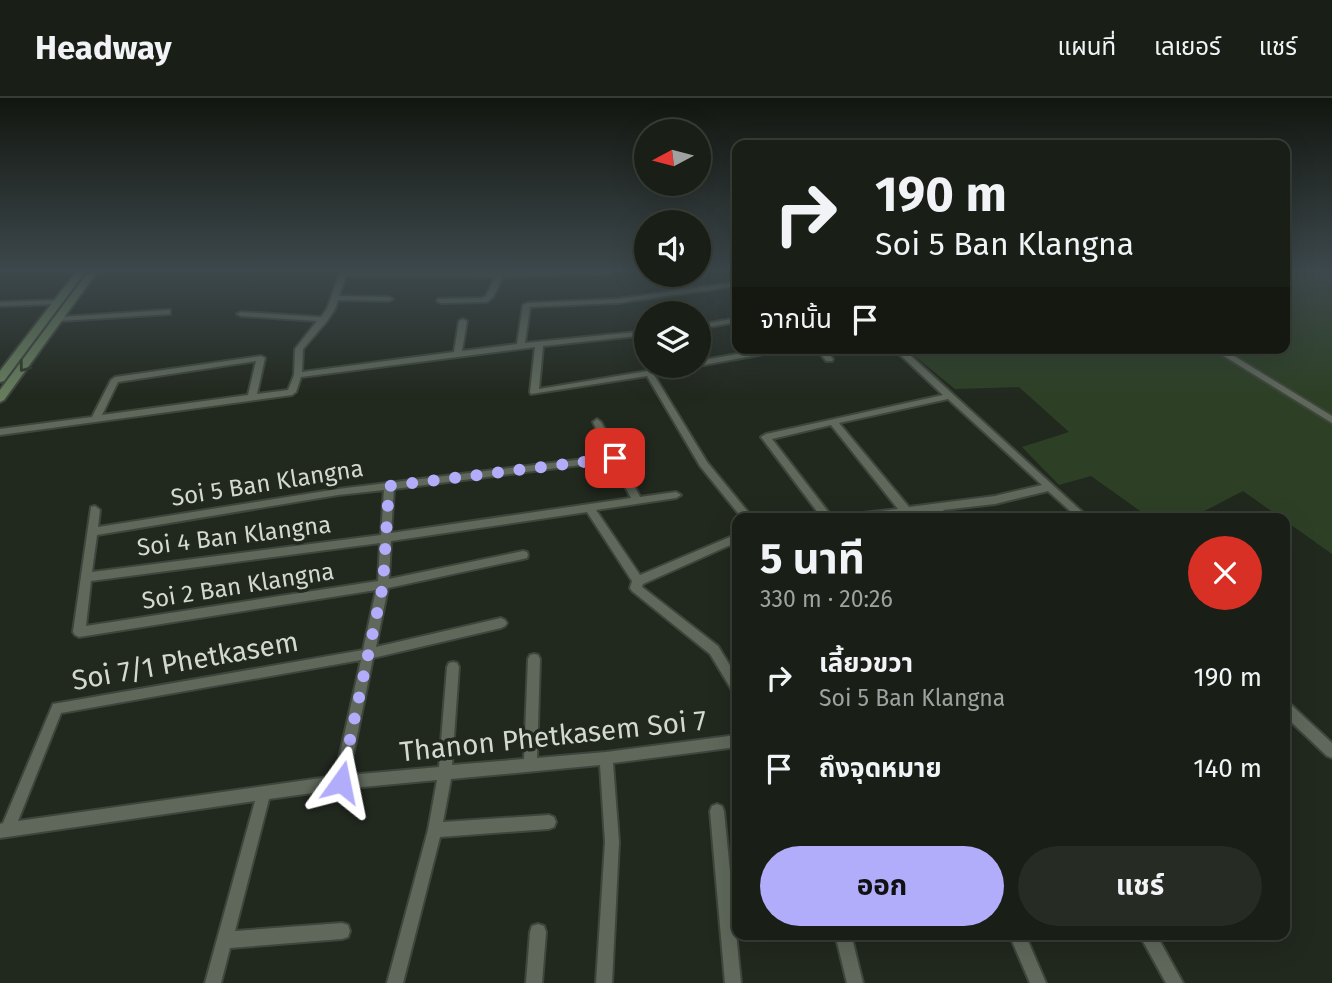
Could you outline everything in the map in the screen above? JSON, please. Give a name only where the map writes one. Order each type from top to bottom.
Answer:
[{"type":"main road","points":[[1,377],[49,313]]},
{"type":"main road","points":[[0,398],[65,313]]},
{"type":"street","points":[[60,320],[150,313]]},
{"type":"street","points":[[0,432],[292,392],[298,375],[299,349],[327,313]]},
{"type":"street","points":[[521,346],[526,313]]},
{"type":"street","points":[[241,314],[324,319]]},
{"type":"street","points":[[458,354],[463,321]]},
{"type":"street","points":[[711,325],[732,321]]},
{"type":"street","points":[[298,375],[634,334]]},
{"type":"street","points":[[539,345],[534,392],[634,376]]},
{"type":"street","points":[[711,362],[754,354]]},
{"type":"street","points":[[825,354],[829,359]]},
{"type":"street","points":[[903,354],[1078,513]]},
{"type":"street","points":[[1225,354],[1332,420]]},
{"type":"street","points":[[95,420],[115,380],[261,358],[252,397]]},
{"type":"street","points":[[653,378],[703,464],[744,513]]},
{"type":"street","points":[[824,513],[766,437],[948,396]]},
{"type":"street","points":[[597,422],[637,501]]},
{"type":"street","points":[[833,422],[906,511]]},
{"type":"street","name":"Soi 5 Ban Klangna","points":[[93,532],[389,486],[615,458]]},
{"type":"street","points":[[341,782],[383,585],[389,486]]},
{"type":"street","points":[[894,513],[995,500],[1049,487]]},
{"type":"street","name":"Soi 4 Ban Klangna","points":[[87,577],[386,538],[676,495]]},
{"type":"street","points":[[935,508],[940,513]]},
{"type":"street","points":[[590,509],[638,581],[636,588],[714,650],[732,680]]},
{"type":"street","name":"Soi 2 Ban Klangna","points":[[95,510],[79,632],[383,585],[523,555]]},
{"type":"street","points":[[638,581],[732,540]]},
{"type":"street","points":[[368,654],[501,623]]},
{"type":"street","name":"Soi 7/1 Phetkasem","points":[[4,831],[57,708],[368,654]]},
{"type":"street","points":[[530,764],[534,659]]},
{"type":"street","points":[[396,983],[435,830],[445,773],[453,667]]},
{"type":"street","points":[[1290,712],[1332,752]]},
{"type":"street","name":"Thanon Phetkasem Soi 7","points":[[4,831],[341,782],[606,758],[732,742]]},
{"type":"street","points":[[604,983],[612,842],[606,758]]},
{"type":"street","points":[[213,983],[264,793]]},
{"type":"street","points":[[717,811],[733,983]]},
{"type":"street","points":[[435,830],[549,821]]},
{"type":"street","points":[[226,940],[341,931]]},
{"type":"street","points":[[534,983],[538,932]]},
{"type":"street","points":[[844,940],[855,983]]},
{"type":"street","points":[[1020,940],[1038,983]]},
{"type":"street","points":[[1150,940],[1175,983]]},
{"type":"green space","points":[[1290,313],[1332,313],[1332,554],[1290,524],[1290,513],[1274,513],[1243,491],[1201,513],[1143,513],[1091,476],[1059,485],[1022,447],[1069,432],[1019,387],[955,389],[912,354],[1290,354]]},
{"type":"route","points":[[341,782],[383,585],[389,486],[615,458]]}]
